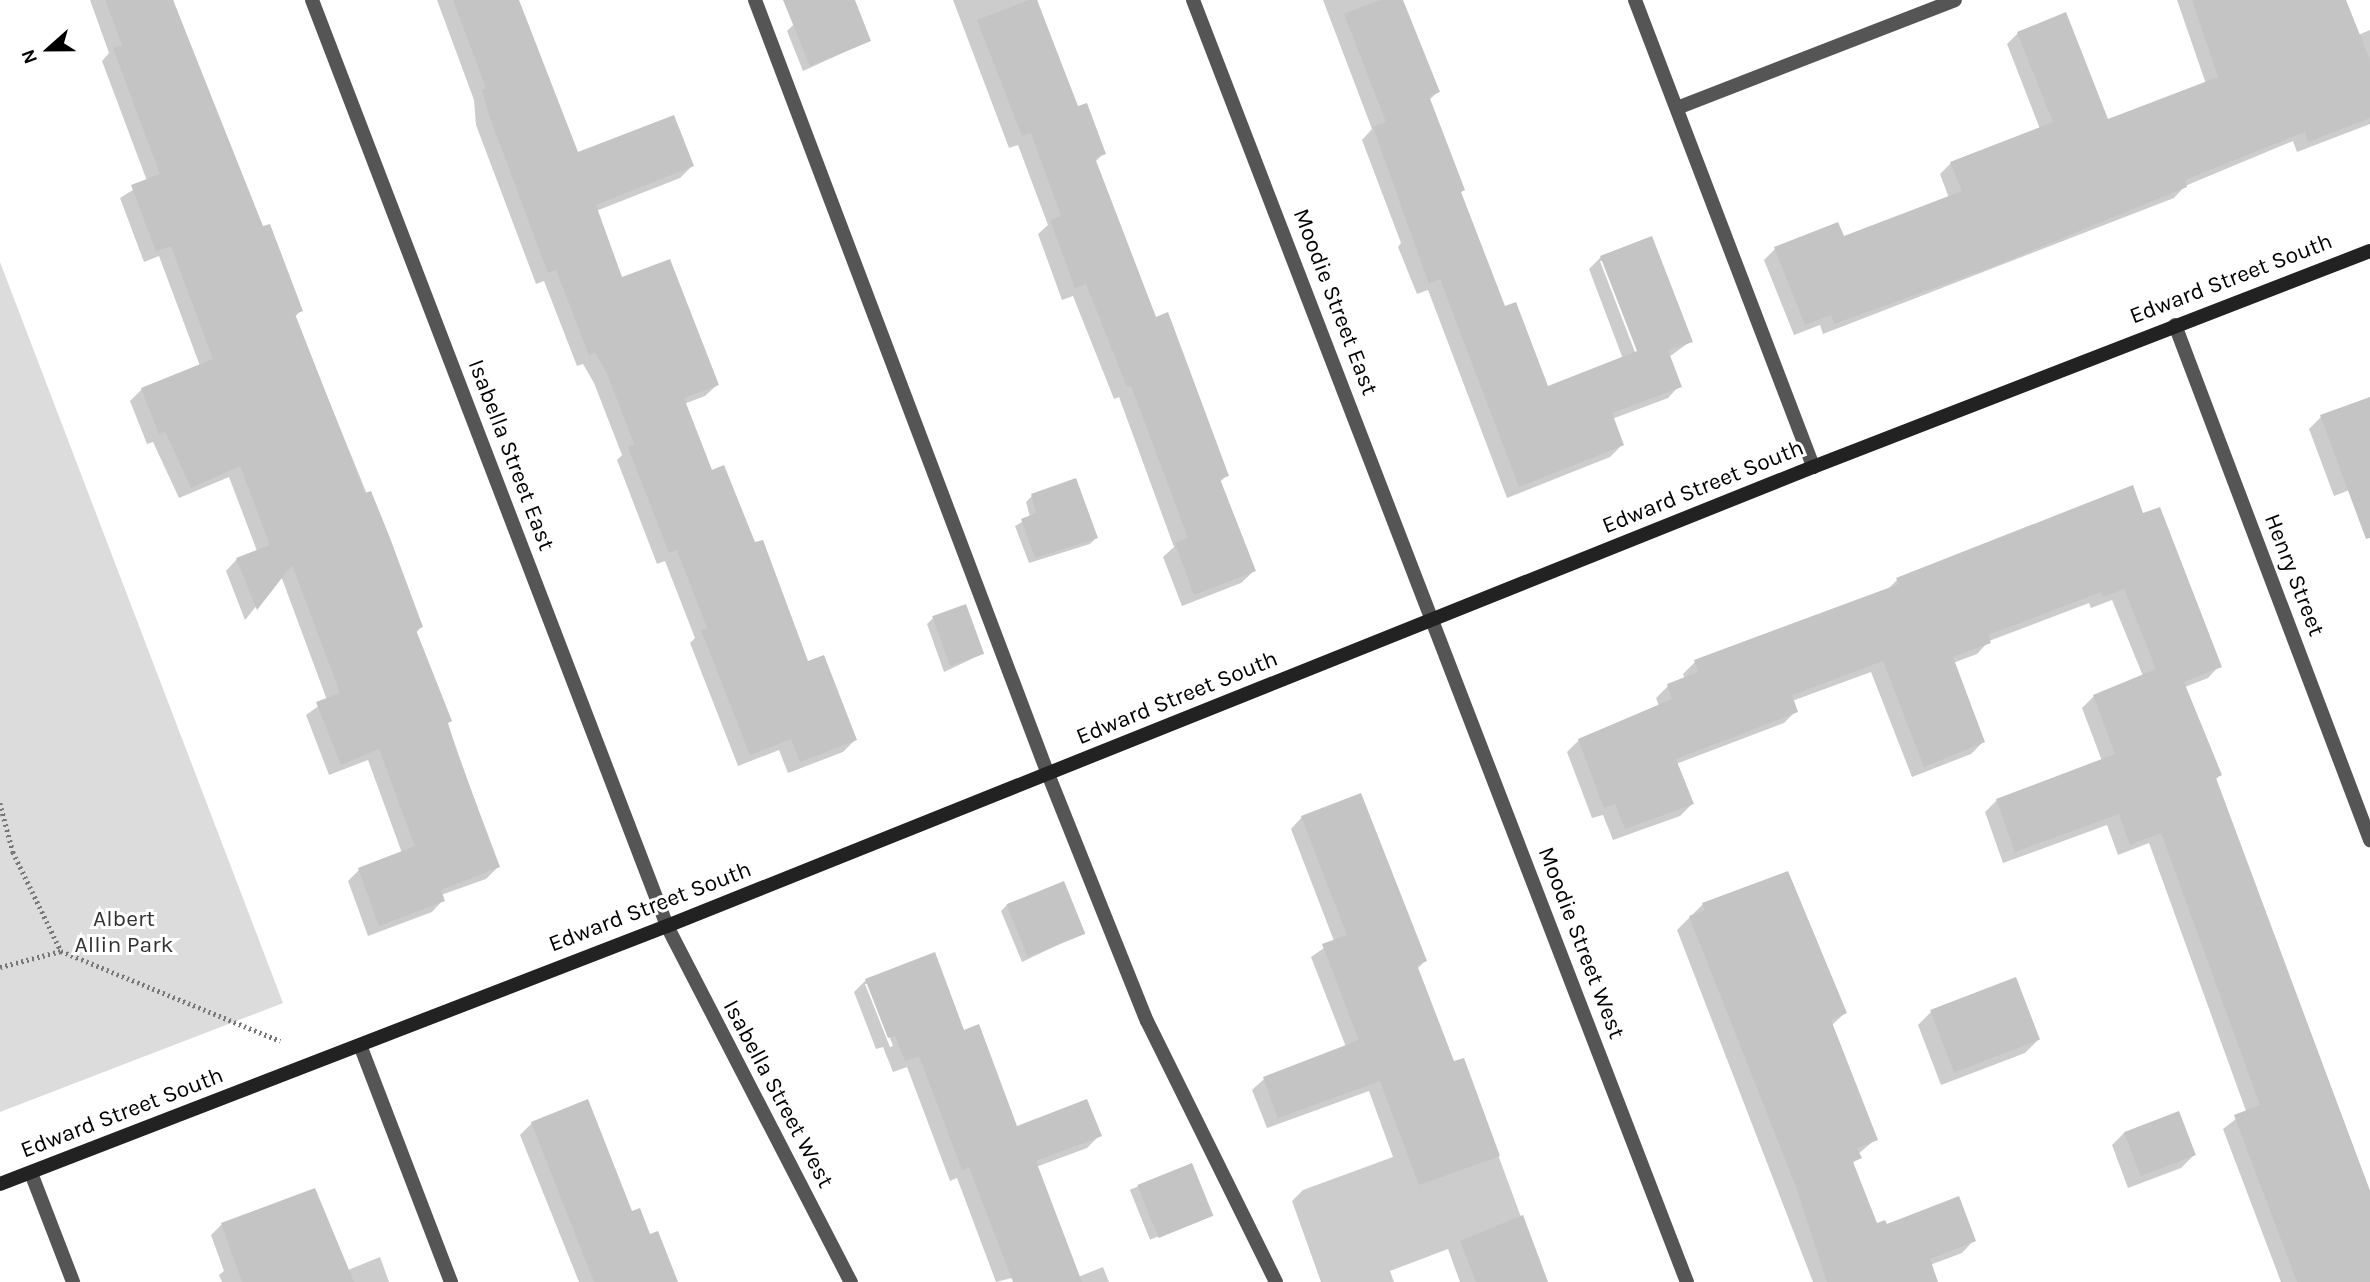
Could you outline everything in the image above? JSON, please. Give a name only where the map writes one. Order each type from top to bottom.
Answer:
[{"type":"main road","name":"Edward Street South","points":[[0,1184],[667,926],[1813,467],[2370,251]]},
{"type":"street","name":"Isabella Street East","points":[[312,0],[667,926]]},
{"type":"street","points":[[755,0],[1048,775],[1147,1021],[1276,1282]]},
{"type":"street","name":"Moodie Street East","points":[[1193,0],[1433,620]]},
{"type":"street","points":[[1635,0],[1813,467]]},
{"type":"street","points":[[1676,107],[1955,0]]},
{"type":"street","name":"Henry Street","points":[[2175,325],[2370,841]]},
{"type":"street","name":"Moodie Street West","points":[[1433,620],[1687,1282]]},
{"type":"street","name":"Isabella Street West","points":[[667,926],[851,1282]]},
{"type":"street","points":[[360,1045],[452,1282]]},
{"type":"street","points":[[31,1173],[73,1282]]},
{"type":"path","points":[[0,803],[13,852],[61,951]]},
{"type":"path","points":[[0,967],[61,951],[325,1059]]},
{"type":"green space","name":"Albert Allin Park","points":[[0,262],[283,1003],[0,1112]]},
{"type":"building","points":[[105,0],[173,0],[263,226],[270,224],[303,311],[295,314],[365,493],[371,491],[390,538],[423,627],[416,630],[452,721],[448,723],[455,747],[500,867],[441,890],[445,901],[379,926],[358,868],[415,846],[379,749],[341,765],[316,702],[340,693],[292,565],[257,610],[236,558],[270,545],[240,466],[191,488],[165,431],[159,434],[141,388],[213,359],[171,246],[156,251],[131,185],[160,174],[113,48],[122,45]]},
{"type":"building","points":[[453,0],[519,0],[578,152],[674,115],[694,166],[596,205],[622,277],[670,259],[719,385],[684,398],[712,470],[724,465],[755,542],[763,540],[808,661],[824,655],[857,740],[800,762],[791,739],[750,755],[701,630],[707,628],[677,550],[669,553],[628,447],[634,444],[606,371],[595,353],[589,355],[556,270],[548,273],[488,112],[482,90],[486,88]]},
{"type":"building","points":[[783,0],[855,0],[871,41],[810,66]]},
{"type":"building","points":[[1029,0],[1037,0],[1078,106],[1087,103],[1106,154],[1095,158],[1156,317],[1168,312],[1229,476],[1220,479],[1256,571],[1194,595],[1175,543],[1188,538],[1131,386],[1127,387],[1086,284],[1075,288],[1050,220],[1061,216],[1031,133],[1022,136],[977,20]]},
{"type":"building","points":[[1380,0],[1403,0],[1440,92],[1429,96],[1465,190],[1461,192],[1505,306],[1516,302],[1548,386],[1637,351],[1600,256],[1652,236],[1693,342],[1668,350],[1682,387],[1612,413],[1624,445],[1519,487],[1440,279],[1429,284],[1373,127],[1386,122],[1344,14]]},
{"type":"building","points":[[2192,0],[2346,0],[2370,60],[2370,118],[2308,142],[2305,132],[2185,180],[2187,187],[1992,267],[1834,324],[1831,315],[1805,325],[1774,247],[1838,222],[1844,236],[1962,191],[1950,162],[2053,122],[2017,32],[2066,12],[2108,119],[2218,77]]},
{"type":"building","points":[[2370,397],[2370,538],[2366,539],[2320,415]]},
{"type":"building","points":[[1076,478],[1098,538],[1035,558],[1021,519],[1036,513],[1031,494]]},
{"type":"building","points":[[2133,485],[2143,513],[2160,507],[2222,667],[2184,682],[2222,775],[2216,778],[2370,1191],[2370,1282],[2297,1282],[2234,1115],[2260,1105],[2161,833],[2130,845],[2119,814],[2015,852],[1996,799],[2115,754],[2093,695],[2156,669],[2124,589],[2103,597],[2101,592],[1988,635],[1991,643],[1953,657],[1985,742],[1924,767],[1883,661],[1792,695],[1798,712],[1676,759],[1694,804],[1625,829],[1615,804],[1604,808],[1578,739],[1672,699],[1667,684],[1698,672],[1694,660],[1899,584],[1896,578]]},
{"type":"building","points":[[966,604],[984,654],[950,666],[932,616]]},
{"type":"building","points":[[1361,793],[1427,961],[1417,965],[1454,1061],[1464,1058],[1500,1156],[1419,1185],[1380,1081],[1278,1118],[1263,1077],[1359,1040],[1322,944],[1347,935],[1301,816]]},
{"type":"building","points":[[1788,871],[1847,1013],[1831,1020],[1878,1140],[1857,1148],[1862,1158],[1853,1162],[1877,1223],[1885,1220],[1887,1224],[1959,1196],[1976,1241],[1930,1259],[1938,1282],[1827,1282],[1796,1187],[1689,916],[1705,910],[1702,903]]},
{"type":"building","points":[[1064,881],[1085,934],[1028,957],[1007,904]]},
{"type":"building","points":[[935,952],[964,1030],[979,1024],[1017,1126],[1087,1099],[1102,1136],[1036,1161],[1082,1282],[1013,1282],[969,1167],[962,1170],[919,1056],[905,1061],[895,1036],[888,1038],[865,979]]},
{"type":"building","points":[[2016,977],[2040,1040],[1954,1073],[1930,1010]]},
{"type":"building","points":[[588,1099],[632,1211],[640,1208],[650,1234],[658,1231],[678,1282],[594,1282],[531,1122]]},
{"type":"building","points":[[2179,1111],[2196,1155],[2141,1176],[2124,1132]]},
{"type":"building","points":[[1192,1163],[1213,1216],[1159,1238],[1137,1185]]},
{"type":"building","points":[[315,1188],[354,1282],[242,1282],[221,1223]]},
{"type":"building","points":[[1523,1215],[1548,1282],[1476,1282],[1460,1241]]}]
